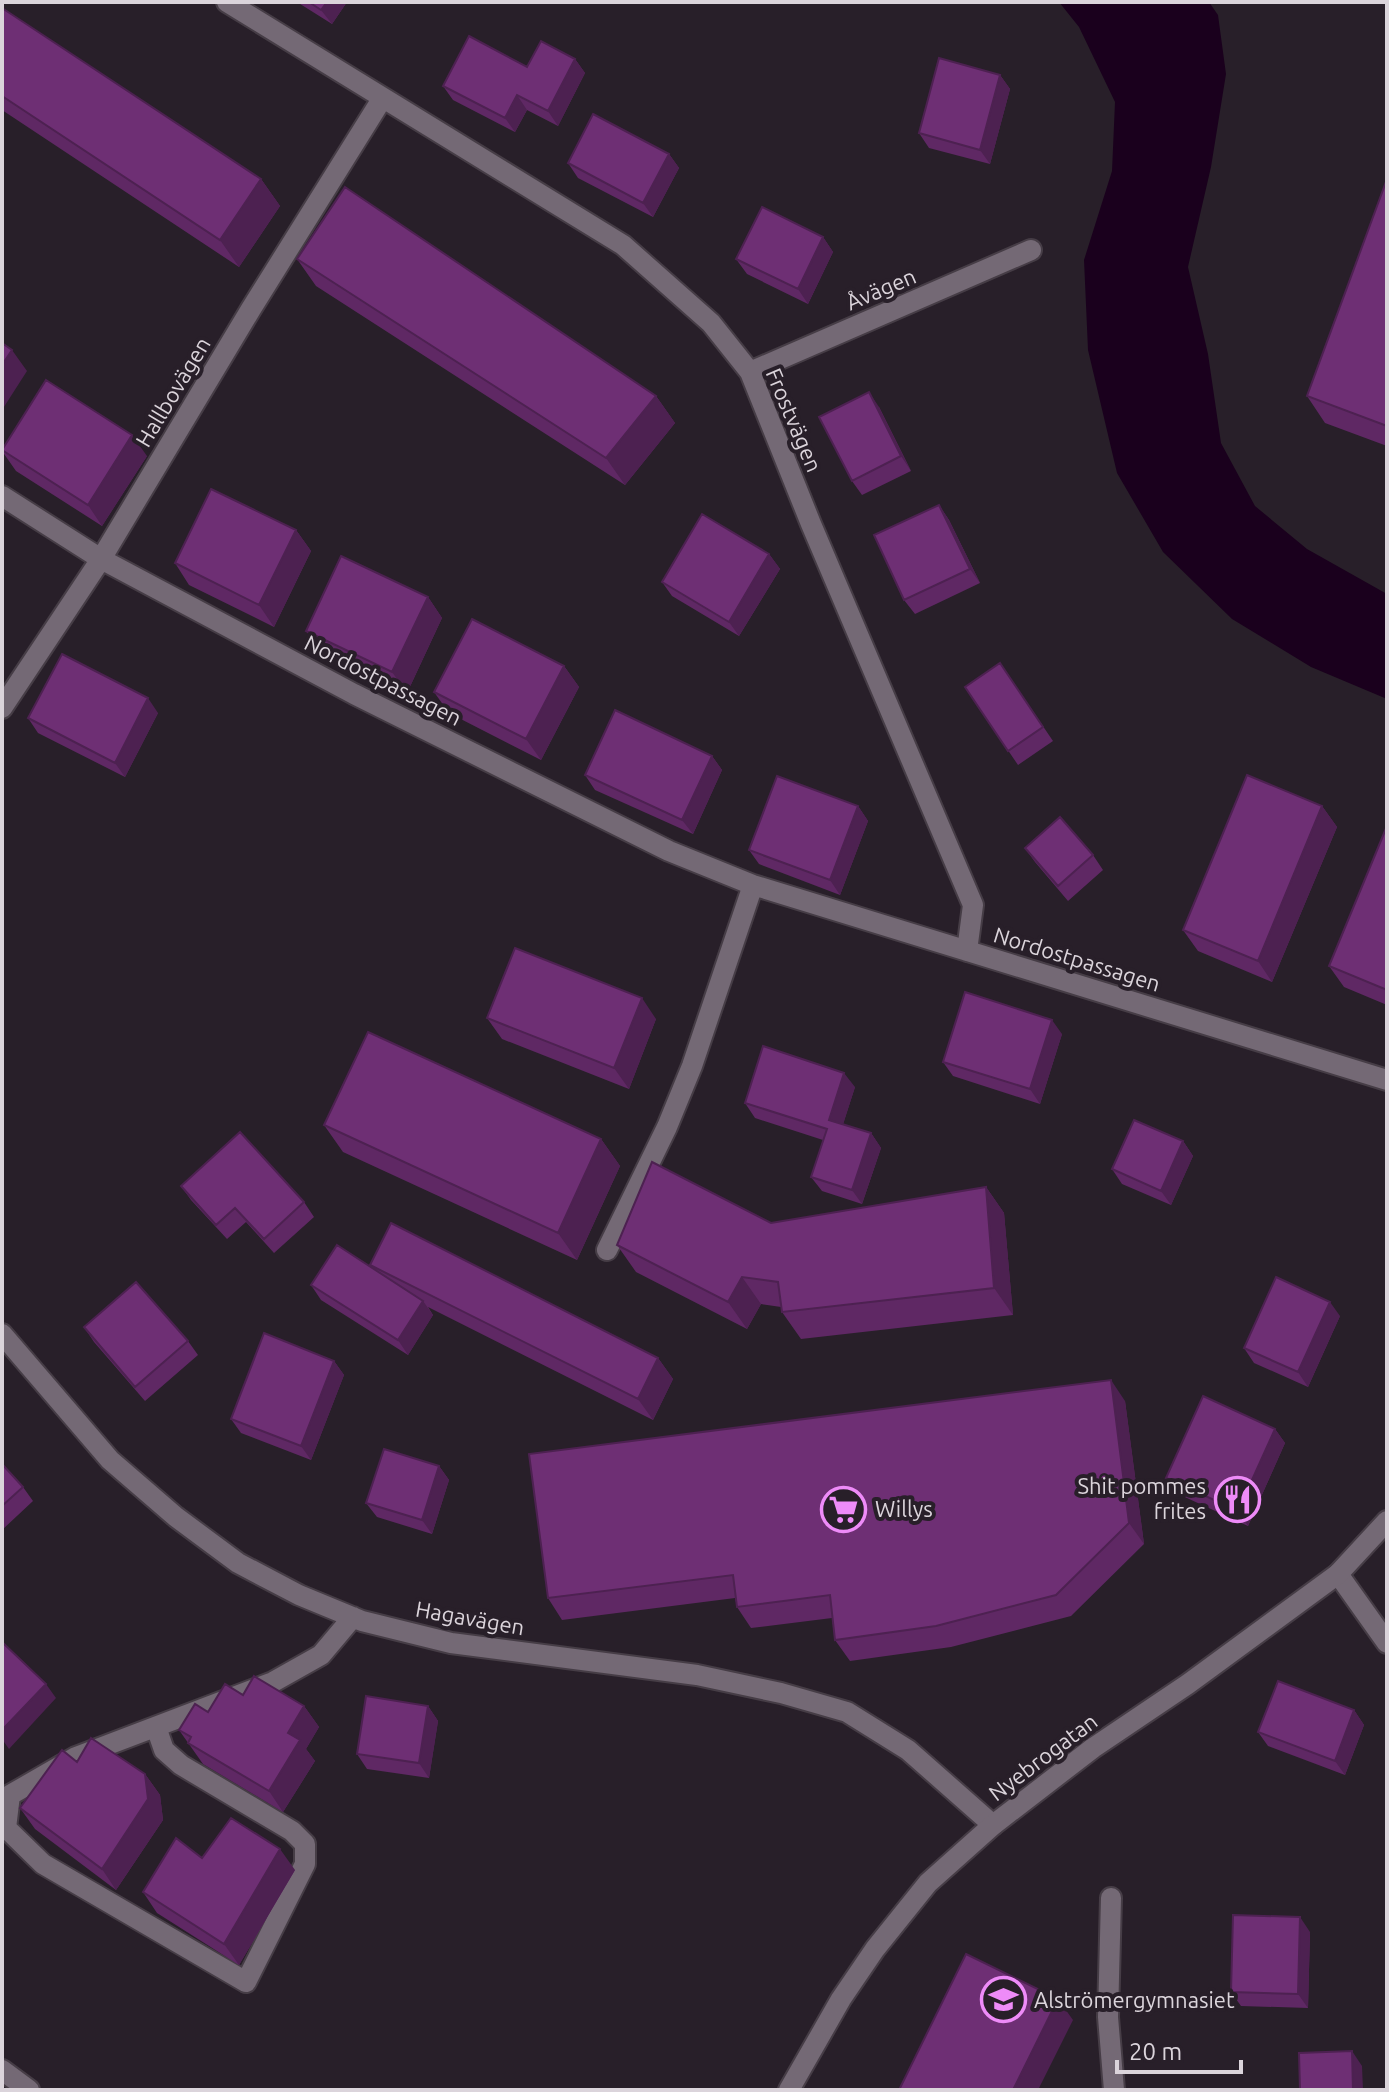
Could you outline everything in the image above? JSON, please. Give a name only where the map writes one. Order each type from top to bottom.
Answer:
[{"type":"street","name":"Frostvägen","points":[[227,2],[623,245],[711,323],[750,372],[973,905],[967,951]]},
{"type":"street","name":"Hallbovägen","points":[[2,708],[101,559],[382,99]]},
{"type":"street","name":"Åvägen","points":[[750,372],[1031,250]]},
{"type":"street","name":"Nordostpassagen","points":[[2,496],[101,559],[354,694],[669,851],[753,885],[1387,1080]]},
{"type":"street","points":[[607,1250],[667,1127],[692,1066],[753,885]]},
{"type":"street","name":"Hagavägen","points":[[2,1334],[110,1460],[176,1517],[238,1563],[299,1595],[353,1617],[451,1643],[697,1675],[781,1693],[847,1712],[908,1750],[993,1825]]},
{"type":"street","name":"Nyebrogatan","points":[[789,2090],[841,1999],[892,1926],[928,1883],[993,1825],[1093,1748],[1200,1675],[1338,1574],[1387,1521]]},
{"type":"street","points":[[1338,1574],[1387,1643]]},
{"type":"street","points":[[156,1727],[164,1750],[181,1765],[292,1831],[305,1844],[305,1864],[246,1982],[43,1864],[6,1828],[10,1795],[76,1757],[273,1682],[321,1655],[353,1617]]},
{"type":"street","points":[[1111,1898],[1108,2017],[1114,2090]]},
{"type":"street","points":[[2,2070],[29,2090]]},
{"type":"shaded area","points":[[1059,2],[1209,2],[1218,15],[1226,74],[1211,167],[1188,267],[1208,354],[1221,443],[1255,506],[1307,549],[1387,594],[1387,699],[1311,667],[1232,619],[1163,552],[1117,473],[1088,350],[1084,260],[1112,171],[1115,102],[1079,27]]},
{"type":"building","points":[[309,2],[327,2],[321,10]]},
{"type":"building","points":[[2,8],[261,179],[220,240],[2,96]]},
{"type":"building","points":[[469,36],[527,67],[541,41],[575,59],[548,111],[517,95],[505,118],[443,86]]},
{"type":"building","points":[[939,58],[1000,75],[980,150],[919,133]]},
{"type":"building","points":[[593,114],[669,154],[643,203],[568,163]]},
{"type":"building","points":[[1387,179],[1387,426],[1307,396]]},
{"type":"building","points":[[345,187],[656,396],[606,458],[297,259]]},
{"type":"building","points":[[762,207],[823,237],[798,289],[736,259]]},
{"type":"building","points":[[2,343],[12,350],[2,365]]},
{"type":"building","points":[[46,380],[132,435],[88,505],[2,450]]},
{"type":"building","points":[[869,392],[901,456],[852,481],[819,417]]},
{"type":"building","points":[[211,489],[296,530],[259,605],[175,563]]},
{"type":"building","points":[[939,505],[970,569],[904,600],[874,535]]},
{"type":"building","points":[[702,514],[769,554],[729,622],[662,582]]},
{"type":"building","points":[[341,556],[428,597],[392,672],[306,631]]},
{"type":"building","points":[[472,619],[564,666],[526,739],[434,692]]},
{"type":"building","points":[[62,654],[148,698],[115,763],[28,718]]},
{"type":"building","points":[[1000,663],[1043,727],[1008,751],[965,687]]},
{"type":"building","points":[[615,710],[712,756],[682,820],[585,775]]},
{"type":"building","points":[[1247,775],[1322,806],[1258,961],[1183,930]]},
{"type":"building","points":[[777,776],[858,806],[830,880],[749,850]]},
{"type":"building","points":[[1060,817],[1093,855],[1058,886],[1025,848]]},
{"type":"building","points":[[1387,826],[1387,990],[1329,966]]},
{"type":"building","points":[[515,948],[642,998],[614,1068],[487,1018]]},
{"type":"building","points":[[965,992],[1052,1020],[1030,1089],[943,1062]]},
{"type":"building","points":[[368,1032],[601,1139],[558,1233],[324,1125]]},
{"type":"building","points":[[763,1046],[844,1073],[829,1120],[871,1133],[852,1190],[811,1177],[827,1129],[745,1103]]},
{"type":"building","points":[[1134,1120],[1183,1141],[1161,1191],[1112,1169]]},
{"type":"building","points":[[240,1132],[304,1202],[264,1239],[235,1208],[216,1225],[181,1186]]},
{"type":"building","points":[[652,1162],[771,1223],[986,1187],[994,1288],[782,1312],[778,1282],[742,1277],[728,1302],[617,1245]]},
{"type":"building","points":[[391,1223],[658,1358],[638,1399],[370,1265]]},
{"type":"building","points":[[337,1245],[423,1301],[398,1340],[311,1285]]},
{"type":"building","points":[[1276,1277],[1330,1302],[1298,1372],[1244,1348]]},
{"type":"building","points":[[136,1282],[188,1341],[135,1387],[84,1327]]},
{"type":"building","points":[[264,1333],[334,1361],[301,1446],[231,1419]]},
{"type":"building","name":"Willys","points":[[1111,1380],[1129,1523],[1056,1595],[936,1626],[835,1640],[830,1595],[737,1607],[733,1575],[548,1598],[529,1454]]},
{"type":"building","points":[[1203,1396],[1275,1429],[1238,1511],[1166,1478]]},
{"type":"building","points":[[384,1449],[439,1466],[422,1520],[366,1503]]},
{"type":"building","points":[[2,1464],[23,1487],[2,1506]]},
{"type":"building","points":[[2,1642],[46,1684],[2,1730]]},
{"type":"building","points":[[254,1676],[304,1706],[288,1733],[300,1740],[269,1791],[188,1743],[191,1737],[179,1730],[195,1704],[208,1712],[225,1684],[243,1695]]},
{"type":"building","points":[[1278,1681],[1354,1710],[1335,1761],[1258,1732]]},
{"type":"building","points":[[366,1696],[428,1706],[419,1763],[357,1754]]},
{"type":"building","points":[[91,1738],[145,1774],[148,1799],[102,1869],[20,1808],[62,1750],[77,1762]]},
{"type":"building","points":[[231,1818],[280,1849],[224,1944],[143,1892],[176,1838],[202,1858]]},
{"type":"building","points":[[1233,1915],[1300,1917],[1298,1994],[1231,1992]]},
{"type":"building","name":"Alströmergymnasiet","points":[[966,1954],[1058,1999],[1013,2090],[899,2090]]},
{"type":"building","points":[[1352,2051],[1353,2090],[1300,2090],[1299,2053]]},
{"type":"place","name":"Shit pommes frites","points":[[1237,1499]]},
{"type":"place","name":"Willys","points":[[844,1509]]},
{"type":"place","name":"Alströmergymnasiet","points":[[1003,2000]]}]
